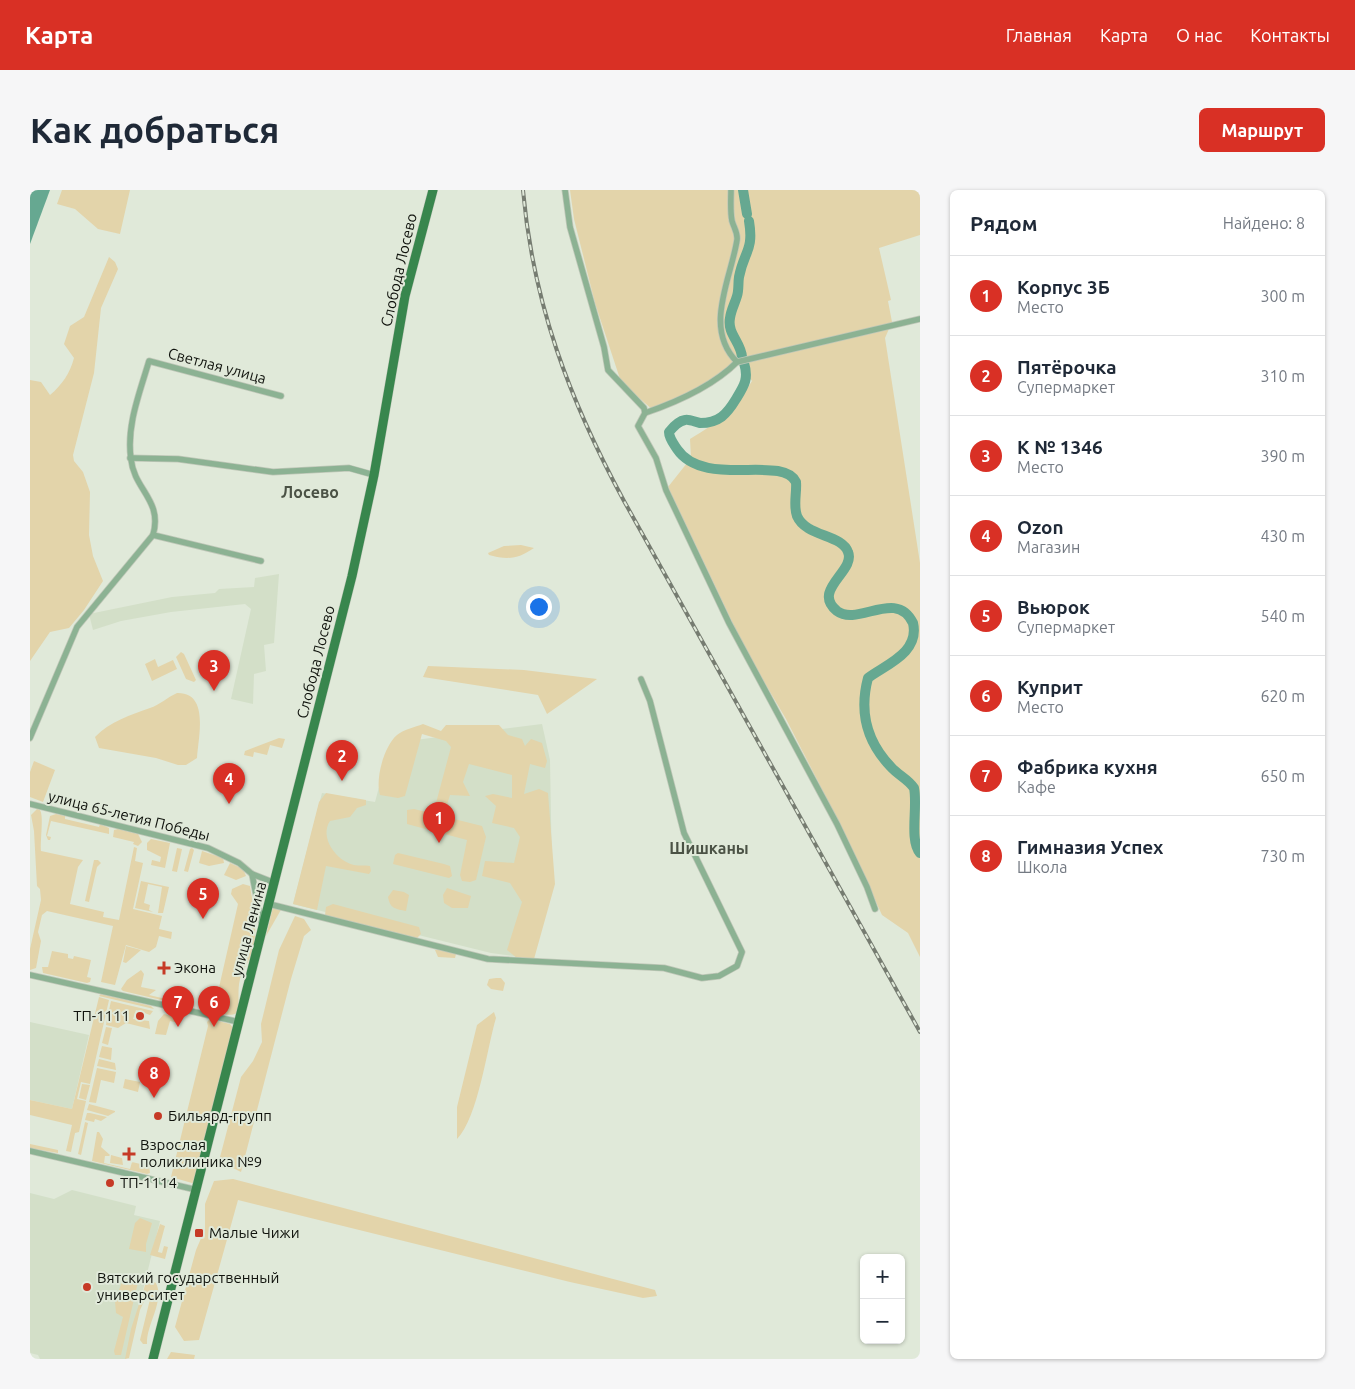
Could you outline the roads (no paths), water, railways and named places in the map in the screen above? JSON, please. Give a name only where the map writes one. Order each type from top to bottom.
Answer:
[{"type":"main road","name":"Слобода Лосево","points":[[283,855],[352,576],[374,475],[405,296],[433,190]]},
{"type":"main road","name":"улица Ленина","points":[[153,1359],[262,928],[283,855]]},
{"type":"street","points":[[565,190],[570,227],[604,347],[608,370],[642,405],[645,413]]},
{"type":"street","points":[[731,190],[732,221],[738,236],[725,286],[721,316],[724,343],[737,362]]},
{"type":"street","points":[[875,909],[838,824],[809,775],[767,691],[740,644],[666,490],[656,458],[638,426],[645,413],[682,398],[716,379],[737,362],[920,319]]},
{"type":"street","name":"Светлая улица","points":[[153,535],[156,512],[134,473],[130,458],[133,420],[149,361],[281,396]]},
{"type":"street","points":[[130,458],[178,459],[273,472],[349,468],[374,475]]},
{"type":"street","points":[[30,738],[77,627],[146,540],[153,535],[261,561]]},
{"type":"street","points":[[269,904],[488,959],[664,968],[702,978],[719,976],[737,966],[742,952],[684,833],[650,701],[641,679]]},
{"type":"street","name":"улица 65-летия Победы","points":[[30,804],[208,848],[239,863],[252,874],[275,883]]},
{"type":"street","points":[[252,874],[262,928]]},
{"type":"street","points":[[30,975],[239,1022]]},
{"type":"street","points":[[30,1151],[197,1190]]},
{"type":"waterway","points":[[743,190],[747,214]]},
{"type":"waterway","points":[[742,357],[730,329],[730,318],[738,294],[741,268],[749,245],[749,221]]},
{"type":"waterway","points":[[744,363],[745,382],[736,399],[722,417],[707,423],[682,421],[676,424],[669,432],[670,436],[677,449],[689,461],[705,467],[723,470],[775,471],[788,474],[796,482],[796,512],[802,523],[808,528],[839,542],[848,552],[849,559],[846,566],[831,588],[830,603],[837,611],[846,615],[855,615],[887,608],[897,609],[906,613],[913,623],[914,633],[906,650],[892,663],[868,678],[864,703],[867,726],[876,747],[891,767],[914,788],[914,831],[920,853]]},
{"type":"railway","points":[[523,190],[535,273],[545,312],[557,351],[587,426],[624,501],[920,1032]]},
{"type":"place","name":"К № 1346","points":[[214,691]]},
{"type":"place","name":"Пятёрочка","points":[[342,781]]},
{"type":"place","name":"Ozon","points":[[229,804]]},
{"type":"place","name":"Корпус 3Б","points":[[439,843]]},
{"type":"place","name":"Вьюрок","points":[[203,919]]},
{"type":"place","name":"Экона","points":[[164,968]]},
{"type":"place","name":"ТП-1111","points":[[140,1016]]},
{"type":"place","name":"Фабрика кухня","points":[[178,1027]]},
{"type":"place","name":"Куприт","points":[[214,1027]]},
{"type":"place","name":"Гимназия Успех","points":[[154,1098]]},
{"type":"place","name":"Бильярд-групп","points":[[158,1116]]},
{"type":"place","name":"Взрослая поликлиника №9","points":[[129,1154]]},
{"type":"place","name":"ТП-1114","points":[[110,1183]]},
{"type":"place","name":"Малые Чижи","points":[[199,1233]]},
{"type":"place","name":"Вятский государственный университет","points":[[87,1287]]},
{"type":"district","name":"Лосево","points":[[310,492]]},
{"type":"district","name":"Шишканы","points":[[709,848]]}]
